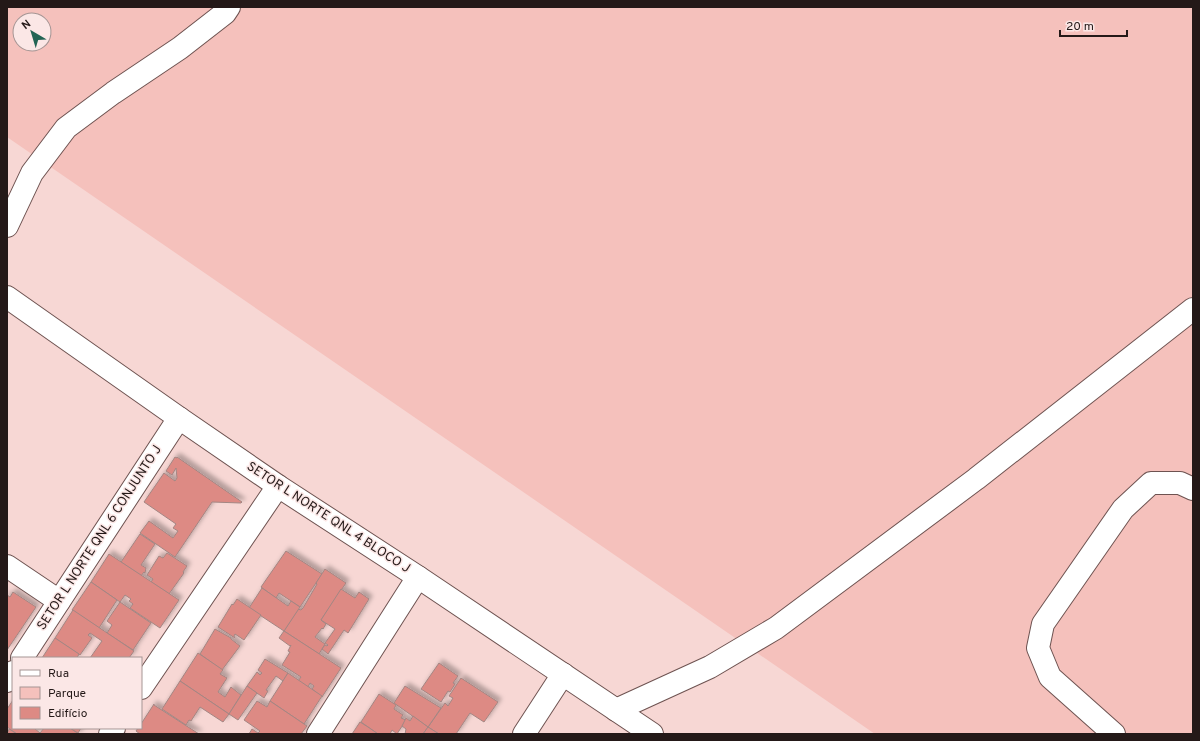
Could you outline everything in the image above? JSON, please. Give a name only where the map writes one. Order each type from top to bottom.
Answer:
[{"type":"street","points":[[7,226],[32,173],[66,128],[112,93],[180,48],[225,13],[229,7]]},
{"type":"street","name":"SETOR L NORTE QNL 4 BLOCO J","points":[[7,297],[278,486],[418,577],[652,734]]},
{"type":"street","points":[[616,710],[710,667],[776,628],[976,478],[1193,309]]},
{"type":"street","name":"SETOR L NORTE QNL 6 CONJUNTO J","points":[[23,657],[179,418]]},
{"type":"street","points":[[1114,734],[1050,677],[1038,648],[1044,624],[1123,509],[1145,488],[1151,483],[1180,483],[1193,489]]},
{"type":"street","points":[[142,687],[278,486]]},
{"type":"street","points":[[7,566],[59,601]]},
{"type":"street","points":[[318,734],[418,577]]},
{"type":"street","points":[[524,734],[563,674]]},
{"type":"green space","points":[[7,7],[1193,7],[1193,734],[875,734],[7,137]]},
{"type":"building","points":[[175,457],[242,502],[212,502],[175,557],[140,533],[149,521],[173,538],[178,531],[173,528],[176,524],[144,502],[164,473],[175,481],[177,478],[176,468],[172,475],[166,471]]},
{"type":"building","points":[[140,534],[155,544],[141,565],[146,568],[145,573],[144,572],[141,576],[121,562]]},
{"type":"building","points":[[286,551],[322,574],[300,607],[279,593],[276,598],[261,587]]},
{"type":"building","points":[[167,553],[187,566],[183,572],[184,573],[169,594],[151,582],[153,579],[147,575],[159,556],[163,558]]},
{"type":"building","points":[[109,554],[179,600],[160,628],[130,608],[133,604],[129,601],[131,599],[125,595],[120,602],[91,582]]},
{"type":"building","points":[[325,569],[346,583],[321,620],[326,624],[315,637],[325,644],[319,654],[284,631],[298,609],[301,610],[303,608]]},
{"type":"building","points":[[91,582],[117,600],[99,628],[72,610]]},
{"type":"building","points":[[262,588],[288,606],[291,601],[300,607],[284,631],[249,608]]},
{"type":"building","points":[[341,589],[355,598],[359,592],[369,599],[348,633],[344,630],[328,654],[322,649],[325,645],[328,645],[325,643],[335,629],[321,620]]},
{"type":"building","points":[[13,592],[36,607],[7,650],[7,595],[10,597]]},
{"type":"building","points":[[237,599],[261,615],[244,640],[235,634],[235,638],[218,627],[232,604],[233,605]]},
{"type":"building","points":[[120,602],[151,623],[133,650],[107,633],[112,625],[107,621]]},
{"type":"building","points":[[73,610],[134,651],[130,657],[91,657],[102,641],[90,633],[88,635],[92,638],[80,655],[55,638]]},
{"type":"building","points":[[215,629],[231,638],[240,646],[222,670],[200,654]]},
{"type":"building","points":[[284,631],[341,668],[322,697],[312,689],[314,686],[310,683],[308,687],[298,681],[301,677],[282,665],[290,652],[288,651],[291,645],[290,646],[279,638]]},
{"type":"building","points":[[55,638],[79,654],[78,657],[43,657]]},
{"type":"building","points":[[198,653],[223,670],[220,674],[227,678],[218,692],[225,697],[231,687],[241,695],[229,714],[180,681]]},
{"type":"building","points":[[265,659],[288,673],[283,681],[276,676],[266,690],[268,691],[264,698],[247,686],[257,672],[260,675],[262,673],[258,670]]},
{"type":"building","points":[[439,663],[458,676],[453,683],[455,684],[450,692],[448,691],[441,702],[421,689]]},
{"type":"building","points":[[288,673],[322,696],[304,724],[270,701]]},
{"type":"building","points":[[461,678],[498,702],[484,722],[470,713],[456,734],[439,734],[428,727],[445,703],[448,706],[453,698],[449,696]]},
{"type":"building","points":[[180,681],[229,714],[223,722],[200,707],[191,721],[189,720],[186,725],[162,709]]},
{"type":"building","points":[[247,686],[257,693],[238,720],[229,714]]},
{"type":"building","points":[[405,686],[441,708],[428,727],[394,703]]},
{"type":"building","points":[[379,694],[396,705],[394,709],[403,715],[401,718],[406,720],[397,734],[392,730],[390,734],[378,734],[361,722]]},
{"type":"building","points":[[257,701],[267,707],[270,701],[307,726],[301,734],[259,734],[258,733],[260,731],[244,720]]},
{"type":"building","points":[[12,702],[12,729],[35,729],[40,733],[43,729],[72,729],[79,734],[17,734],[7,727],[7,709]]},
{"type":"building","points":[[154,704],[199,734],[140,734],[136,731],[137,729],[142,729],[142,722]]},
{"type":"building","points":[[413,716],[428,727],[423,734],[405,734],[406,729],[402,726],[406,718],[410,721]]},
{"type":"building","points":[[360,722],[368,727],[378,734],[352,734]]},
{"type":"building","points":[[428,727],[439,734],[423,734]]},
{"type":"building","points":[[9,729],[17,734],[7,734]]},
{"type":"building","points":[[72,729],[80,729],[78,733]]},
{"type":"building","points":[[252,729],[258,733],[259,734],[249,734]]}]
